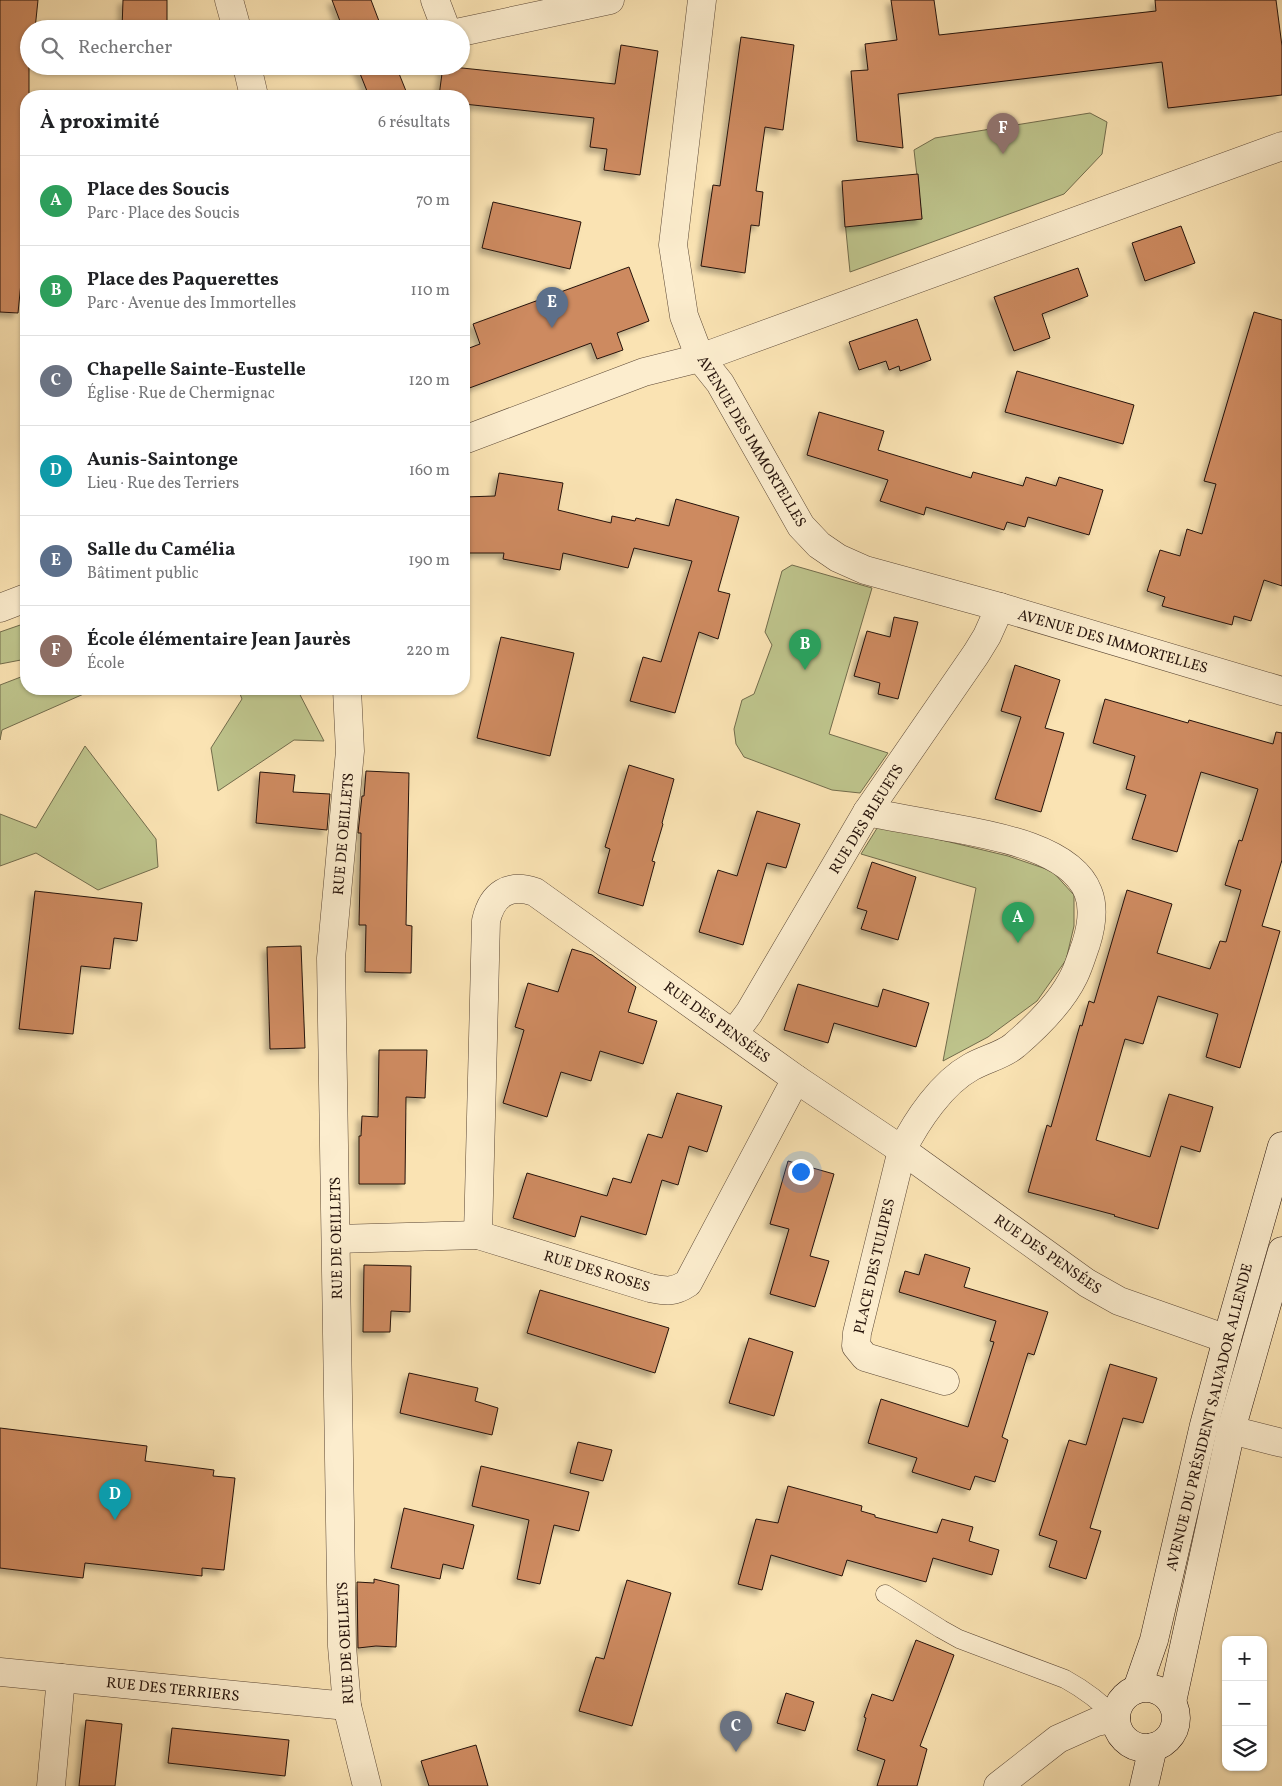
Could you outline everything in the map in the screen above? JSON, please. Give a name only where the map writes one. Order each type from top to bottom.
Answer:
[{"type":"street","points":[[229,0],[235,20]]},
{"type":"street","points":[[435,0],[443,20]]},
{"type":"street","points":[[470,30],[610,0]]},
{"type":"street","name":"AVENUE DES IMMORTELLES","points":[[702,0],[673,245],[684,316],[700,358],[720,383],[801,526],[819,545],[838,558],[865,570],[1000,607],[1282,690]]},
{"type":"street","points":[[249,75],[253,90]]},
{"type":"street","points":[[470,438],[644,372],[700,358],[1282,146]]},
{"type":"street","points":[[0,608],[20,600]]},
{"type":"street","name":"RUE DES BLEUETS","points":[[734,1034],[749,1013],[868,812],[976,654],[987,636],[1000,607]]},
{"type":"street","name":"RUE DE OEILLETS","points":[[347,695],[350,752],[331,958],[342,1646],[347,1706],[367,1786]]},
{"type":"street","points":[[868,812],[997,836],[1048,854],[1066,866],[1080,879],[1088,892],[1092,908],[1090,931],[1083,953],[1074,977],[1061,996],[1033,1029],[1013,1048],[953,1078],[914,1127],[902,1150]]},
{"type":"street","name":"RUE DES PENSÉES","points":[[478,1235],[486,921],[489,908],[498,896],[509,890],[524,888],[535,892],[796,1079],[902,1150],[1086,1283],[1119,1301],[1227,1340]]},
{"type":"street","name":"RUE DES ROSES","points":[[336,1239],[478,1235],[650,1288],[665,1291],[677,1290],[688,1283],[796,1079]]},
{"type":"street","name":"AVENUE DU PRÉSIDENT SALVADOR ALLENDE","points":[[1137,1689],[1154,1640],[1204,1425],[1282,1146]]},
{"type":"street","name":"PLACE DES TULIPES","points":[[902,1150],[856,1333],[856,1346],[865,1357],[945,1381]]},
{"type":"street","name":"AVENUE DU PRÉSIDENT SALVADOR ALLENDE","points":[[1172,1702],[1231,1430],[1282,1252]]},
{"type":"street","points":[[1231,1430],[1282,1443]]},
{"type":"street","name":"RUE DES TERRIERS","points":[[0,1672],[347,1706]]},
{"type":"street","points":[[51,1786],[61,1678]]},
{"type":"street","points":[[1148,1688],[1157,1690],[1172,1702],[1176,1720],[1174,1729],[1161,1744],[1144,1748],[1128,1741],[1118,1727],[1116,1718],[1122,1700],[1129,1693],[1137,1689],[1148,1688]]},
{"type":"street","points":[[998,1786],[1058,1739],[1096,1722],[1116,1718]]},
{"type":"street","points":[[1144,1786],[1153,1747]]},
{"type":"lane","points":[[885,1594],[959,1639],[1065,1679],[1101,1703],[1116,1718]]},
{"type":"green space","points":[[1090,113],[1107,122],[1102,154],[1064,194],[850,272],[845,221],[884,223],[922,219],[914,150],[935,138]]},
{"type":"green space","points":[[792,565],[872,588],[829,734],[888,753],[860,793],[832,790],[744,757],[736,744],[734,729],[742,700],[754,694],[772,645],[765,632],[782,571]]},
{"type":"green space","points":[[20,625],[20,660],[0,664],[0,632]]},
{"type":"green space","points":[[20,677],[20,695],[81,695],[2,730],[0,740],[0,685]]},
{"type":"green space","points":[[240,695],[300,695],[324,741],[294,740],[218,791],[211,748],[242,699]]},
{"type":"green space","points":[[85,746],[156,839],[158,867],[98,890],[36,853],[0,866],[0,814],[36,828]]},
{"type":"green space","points":[[879,825],[1008,856],[1052,871],[1074,895],[1074,926],[1066,960],[1037,1001],[988,1037],[943,1061],[976,888],[861,854]]},
{"type":"building","points":[[0,0],[38,0],[36,20],[20,20],[20,75],[29,75],[29,90],[20,90],[20,293],[18,313],[0,312]]},
{"type":"building","points":[[123,0],[167,0],[167,20],[122,20]]},
{"type":"building","points":[[332,0],[371,0],[379,20],[340,20]]},
{"type":"building","points":[[891,0],[934,0],[939,35],[1156,11],[1155,0],[1276,0],[1282,46],[1282,95],[1168,108],[1162,62],[898,94],[903,148],[857,141],[851,71],[868,70],[865,44],[897,40]]},
{"type":"building","points":[[741,37],[794,45],[783,130],[765,127],[756,191],[763,192],[759,226],[751,225],[745,273],[701,266],[713,185],[720,186]]},
{"type":"building","points":[[621,45],[658,51],[640,175],[604,170],[607,149],[590,147],[594,118],[470,105],[470,90],[440,90],[442,75],[470,75],[470,69],[615,84]]},
{"type":"building","points":[[361,75],[400,75],[406,90],[367,90]]},
{"type":"building","points":[[918,174],[922,219],[845,227],[842,181]]},
{"type":"building","points":[[493,202],[581,222],[570,269],[482,248]]},
{"type":"building","points":[[1181,226],[1195,263],[1145,281],[1132,243]]},
{"type":"building","points":[[629,267],[649,321],[617,333],[623,350],[597,359],[591,343],[470,388],[470,348],[480,344],[473,324]]},
{"type":"building","points":[[1078,268],[1088,296],[1042,314],[1050,338],[1014,351],[994,297]]},
{"type":"building","points":[[1254,312],[1282,320],[1282,586],[1264,580],[1251,621],[1234,616],[1232,625],[1162,606],[1165,597],[1147,591],[1160,550],[1180,556],[1187,529],[1202,534],[1216,484],[1204,481]]},
{"type":"building","points":[[917,319],[931,360],[900,371],[899,366],[889,370],[886,361],[859,370],[849,342]]},
{"type":"building","points":[[1017,371],[1134,405],[1123,444],[1005,412]]},
{"type":"building","points":[[819,412],[884,431],[878,450],[971,478],[973,472],[1023,486],[1026,477],[1056,486],[1059,477],[1103,490],[1089,535],[1028,517],[1025,527],[1007,522],[1004,530],[926,507],[924,515],[880,501],[888,480],[807,455]]},
{"type":"building","points":[[499,473],[563,483],[558,510],[611,523],[612,516],[635,521],[636,518],[669,526],[676,499],[739,517],[718,591],[730,594],[718,639],[699,632],[675,713],[630,701],[643,657],[661,662],[692,561],[634,548],[628,568],[563,553],[560,570],[503,559],[504,553],[470,553],[470,497],[495,496]]},
{"type":"building","points":[[894,617],[918,622],[898,699],[878,694],[880,683],[854,676],[867,631],[890,637]]},
{"type":"building","points":[[501,637],[574,653],[550,756],[477,738]]},
{"type":"building","points":[[1015,665],[1060,680],[1045,728],[1064,733],[1041,812],[995,799],[1021,717],[1001,711]]},
{"type":"building","points":[[1105,699],[1188,723],[1189,720],[1273,744],[1276,732],[1282,733],[1282,860],[1262,926],[1280,931],[1240,1068],[1206,1057],[1218,1014],[1158,996],[1143,1044],[1125,1039],[1096,1140],[1150,1157],[1169,1094],[1213,1107],[1200,1152],[1181,1146],[1158,1229],[1115,1215],[1028,1192],[1047,1125],[1051,1127],[1080,1025],[1082,1026],[1089,1001],[1094,1003],[1127,890],[1172,904],[1157,953],[1210,969],[1220,941],[1226,942],[1241,890],[1225,885],[1239,840],[1242,841],[1258,789],[1201,772],[1177,852],[1132,839],[1146,795],[1126,789],[1135,756],[1093,743]]},
{"type":"building","points":[[629,765],[674,779],[652,861],[655,862],[643,906],[598,893],[610,849],[605,847]]},
{"type":"building","points":[[366,771],[409,773],[406,925],[412,926],[411,973],[365,972],[366,925],[359,925],[361,833],[358,833]]},
{"type":"building","points":[[260,772],[295,775],[293,792],[330,794],[327,830],[256,823]]},
{"type":"building","points":[[757,811],[800,824],[786,868],[767,863],[743,945],[699,932],[718,870],[737,876]]},
{"type":"building","points":[[872,862],[916,877],[898,940],[861,929],[867,911],[857,908]]},
{"type":"building","points":[[35,891],[142,903],[137,941],[114,938],[110,969],[81,966],[73,1034],[19,1029]]},
{"type":"building","points":[[301,946],[305,1048],[270,1049],[267,947]]},
{"type":"building","points":[[572,949],[592,955],[636,987],[628,1012],[657,1021],[643,1064],[600,1051],[591,1081],[561,1072],[547,1117],[503,1103],[524,1030],[515,1027],[528,983],[558,992]]},
{"type":"building","points":[[798,984],[878,1007],[883,989],[929,1003],[916,1047],[834,1023],[828,1043],[784,1030]]},
{"type":"building","points":[[379,1050],[427,1050],[425,1098],[406,1097],[405,1184],[359,1184],[359,1136],[361,1136],[362,1116],[378,1117]]},
{"type":"building","points":[[677,1093],[722,1106],[707,1152],[689,1146],[678,1185],[662,1180],[646,1235],[581,1216],[575,1237],[513,1218],[527,1173],[607,1196],[613,1178],[631,1183],[648,1134],[662,1138]]},
{"type":"building","points":[[788,1161],[834,1174],[810,1256],[829,1261],[815,1307],[770,1294],[789,1229],[770,1224]]},
{"type":"building","points":[[925,1254],[970,1268],[964,1287],[1048,1312],[1034,1355],[1028,1353],[1002,1437],[1008,1440],[995,1482],[975,1476],[970,1490],[912,1472],[917,1458],[868,1443],[881,1399],[968,1427],[994,1342],[990,1341],[996,1321],[899,1292],[905,1271],[919,1275]]},
{"type":"building","points":[[364,1265],[411,1266],[410,1312],[391,1311],[390,1332],[363,1332]]},
{"type":"building","points":[[540,1290],[669,1328],[655,1373],[527,1333]]},
{"type":"building","points":[[749,1338],[793,1352],[774,1416],[729,1403]]},
{"type":"building","points":[[1110,1364],[1157,1378],[1143,1423],[1123,1418],[1090,1528],[1101,1531],[1086,1579],[1049,1567],[1057,1541],[1039,1535],[1069,1440],[1086,1445]]},
{"type":"building","points":[[409,1373],[478,1388],[475,1401],[498,1408],[492,1435],[400,1413]]},
{"type":"building","points":[[0,1428],[147,1446],[145,1461],[214,1470],[213,1476],[235,1478],[224,1570],[202,1568],[202,1576],[85,1563],[83,1578],[0,1568]]},
{"type":"building","points":[[578,1442],[612,1450],[603,1481],[570,1473]]},
{"type":"building","points":[[481,1466],[589,1492],[579,1531],[554,1525],[540,1584],[517,1579],[529,1520],[472,1506]]},
{"type":"building","points":[[788,1486],[862,1506],[861,1511],[875,1515],[875,1517],[937,1533],[942,1519],[973,1527],[969,1541],[999,1550],[992,1575],[933,1558],[926,1582],[847,1560],[842,1576],[771,1555],[762,1590],[738,1584],[756,1519],[778,1523]]},
{"type":"building","points":[[404,1508],[474,1525],[463,1569],[443,1564],[440,1579],[391,1568]]},
{"type":"building","points":[[374,1579],[399,1585],[396,1647],[376,1646],[358,1648],[357,1582],[374,1583]]},
{"type":"building","points":[[627,1580],[671,1593],[632,1726],[579,1711],[596,1657],[604,1659]]},
{"type":"building","points":[[916,1640],[954,1655],[920,1746],[927,1749],[917,1786],[877,1786],[885,1760],[857,1750],[866,1718],[864,1717],[872,1694],[893,1701]]},
{"type":"building","points":[[786,1693],[814,1702],[805,1731],[777,1723]]},
{"type":"building","points":[[86,1720],[122,1724],[115,1786],[79,1786]]},
{"type":"building","points":[[172,1728],[289,1740],[285,1776],[168,1763]]},
{"type":"building","points":[[476,1745],[488,1786],[429,1786],[421,1761]]},
{"type":"place","name":"École élémentaire Jean Jaurès","points":[[1003,154]]},
{"type":"place","name":"Salle du Camélia","points":[[552,328]]},
{"type":"place","name":"Place des Paquerettes","points":[[805,670]]},
{"type":"place","name":"Place des Soucis","points":[[1018,943]]},
{"type":"place","name":"Aunis-Saintonge","points":[[115,1520]]},
{"type":"place","name":"Chapelle Sainte-Eustelle","points":[[736,1752]]}]
